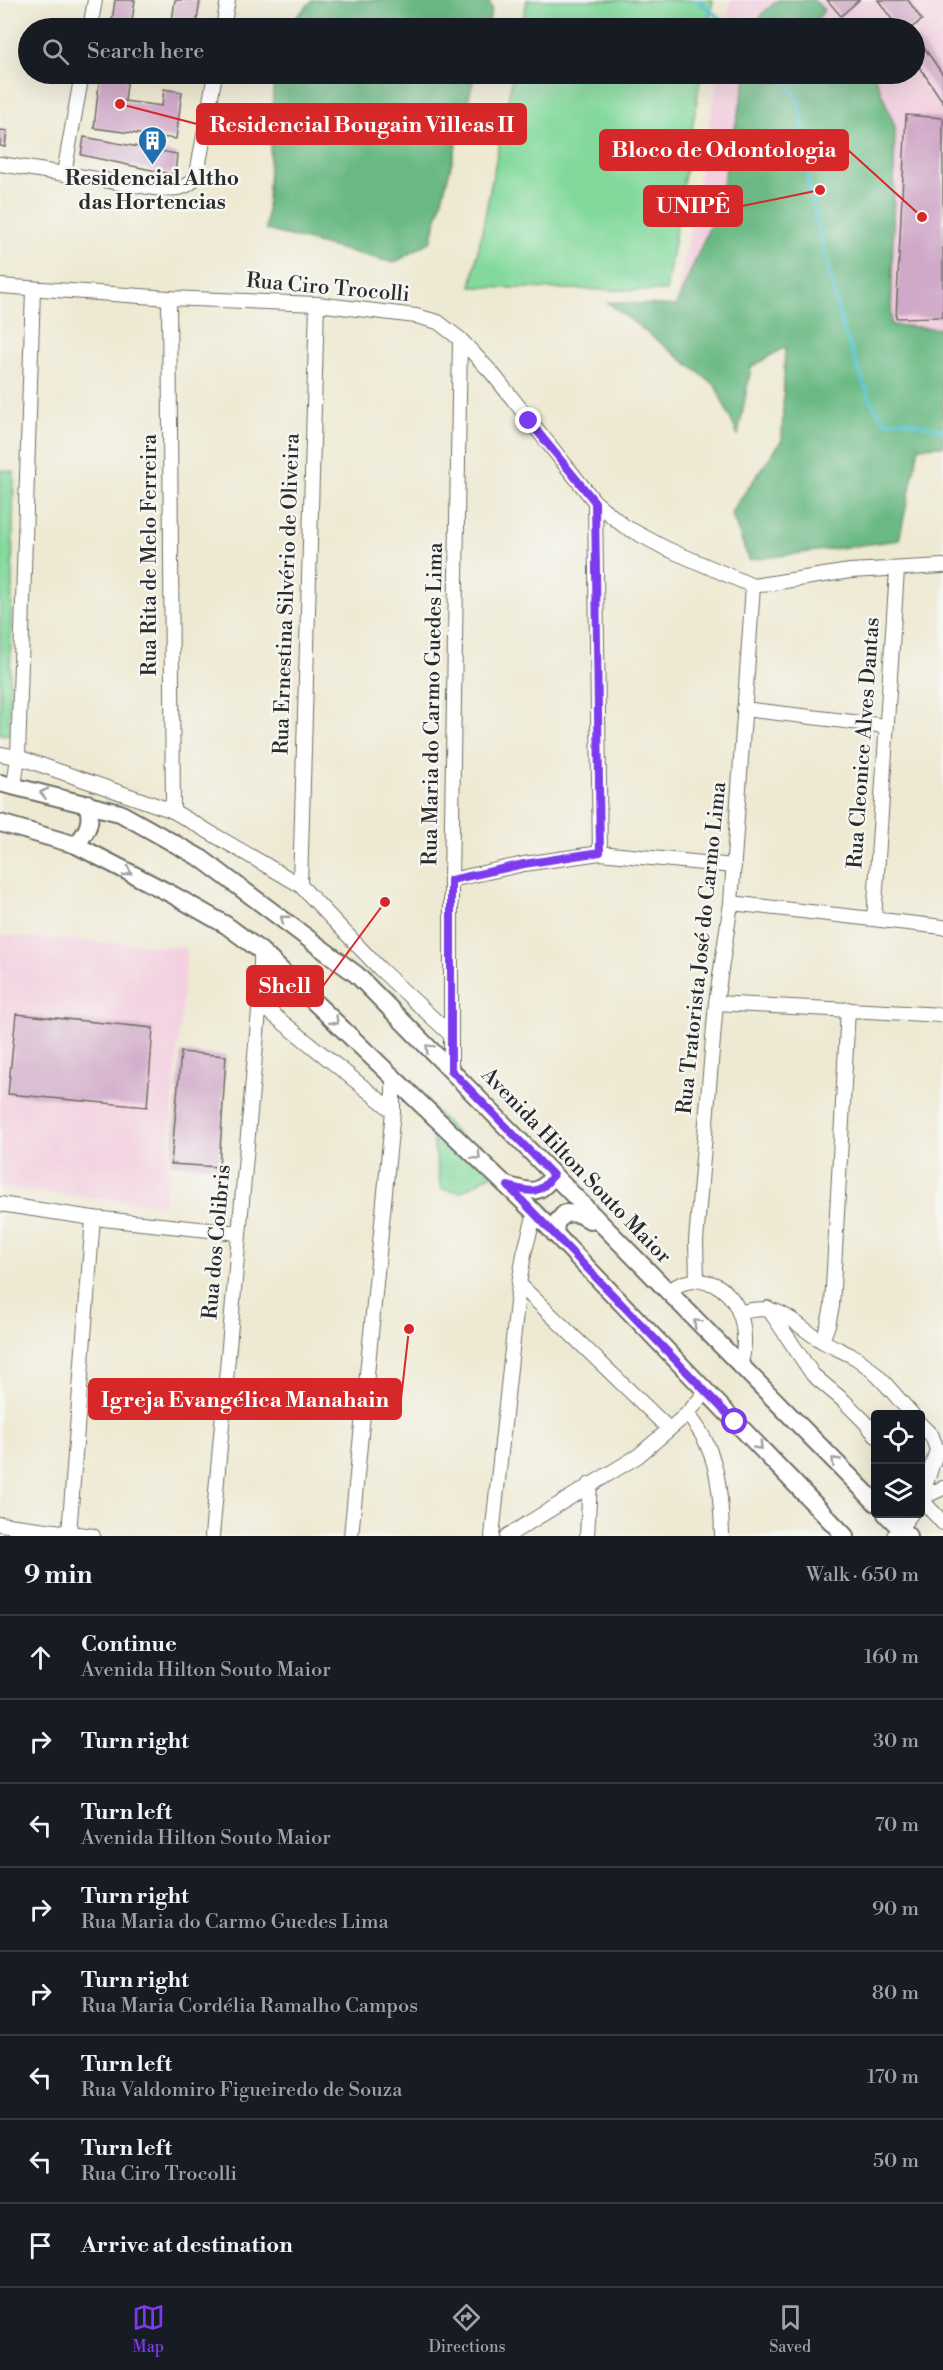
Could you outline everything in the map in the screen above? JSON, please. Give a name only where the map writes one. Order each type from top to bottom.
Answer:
[{"type":"main road","name":"Avenida Hilton Souto Maior","points":[[7,784],[120,813],[202,859],[357,975],[871,1498]]},
{"type":"main road","points":[[76,845],[91,820],[87,803]]},
{"type":"main road","points":[[0,823],[76,845],[226,925],[261,951],[535,1213],[845,1536]]},
{"type":"main road","points":[[508,1186],[538,1190],[546,1185],[553,1175]]},
{"type":"main road","points":[[555,1234],[559,1218],[565,1213],[572,1212],[604,1228]]},
{"type":"main road","points":[[889,1518],[901,1534]]},
{"type":"street","points":[[91,18],[94,0]]},
{"type":"street","points":[[225,18],[228,0]]},
{"type":"street","points":[[64,173],[80,84]]},
{"type":"street","points":[[0,164],[155,188],[179,189],[194,181],[197,174],[213,84]]},
{"type":"street","name":"Rua Ciro Trocolli","points":[[0,286],[169,298],[317,304],[416,316],[438,322],[460,339],[492,373],[595,502],[624,526],[665,548],[753,586]]},
{"type":"street","points":[[7,784],[18,757],[33,289]]},
{"type":"street","name":"Rua Rita de Melo Ferreira","points":[[169,298],[172,811]]},
{"type":"street","name":"Rua Ernestina Silvério de Oliveira","points":[[300,885],[317,304]]},
{"type":"street","name":"Rua Maria do Carmo Guedes Lima","points":[[451,1070],[451,880],[460,339]]},
{"type":"street","points":[[595,502],[600,852]]},
{"type":"street","points":[[753,586],[850,571],[943,567]]},
{"type":"street","name":"Rua Cleonice Alves Dantas","points":[[874,919],[897,570]]},
{"type":"street","name":"Rua Tratorista José do Carmo Lima","points":[[697,1280],[696,1242],[716,1003],[731,903],[753,586]]},
{"type":"street","points":[[744,709],[886,726]]},
{"type":"street","points":[[0,754],[18,757],[172,811],[300,885],[380,969],[450,1034]]},
{"type":"street","points":[[451,880],[524,864],[600,852],[734,866]]},
{"type":"street","points":[[731,903],[943,927]]},
{"type":"street","name":"Rua dos Colibris","points":[[212,1536],[260,1004],[261,951]]},
{"type":"street","points":[[716,1003],[943,1014]]},
{"type":"street","points":[[260,1004],[393,1111]]},
{"type":"street","points":[[822,1341],[832,1306],[848,1009]]},
{"type":"street","points":[[351,1536],[393,1111],[393,1076]]},
{"type":"street","points":[[0,1204],[93,1218],[238,1233]]},
{"type":"street","points":[[492,1536],[519,1284],[535,1213]]},
{"type":"street","points":[[69,1534],[93,1218]]},
{"type":"street","points":[[666,1291],[683,1283],[697,1280],[715,1285],[729,1297],[739,1313],[745,1333],[745,1351],[740,1366]]},
{"type":"street","points":[[519,1284],[668,1428]]},
{"type":"street","points":[[739,1313],[755,1308],[768,1308],[782,1313],[822,1341],[866,1365],[908,1410]]},
{"type":"street","points":[[768,1308],[813,1375],[851,1408],[871,1430]]},
{"type":"street","points":[[507,1536],[638,1456],[687,1414],[706,1392]]},
{"type":"street","points":[[687,1414],[706,1438],[713,1462],[722,1504],[722,1536]]},
{"type":"street","points":[[925,1428],[932,1436],[938,1450],[925,1487]]},
{"type":"street","points":[[587,1536],[590,1484]]},
{"type":"street","points":[[925,1496],[943,1488]]},
{"type":"street","points":[[925,1502],[943,1522]]},
{"type":"street","points":[[901,1534],[909,1518]]},
{"type":"street","points":[[4,1528],[93,1536]]},
{"type":"shaded area","points":[[731,0],[943,0],[943,329],[676,306],[716,84],[925,84],[925,18],[728,18]]},
{"type":"shaded area","points":[[0,935],[187,948],[164,1205],[0,1188]]},
{"type":"green space","points":[[313,0],[488,0],[492,9],[490,18],[295,18]]},
{"type":"green space","points":[[527,0],[713,0],[710,18],[523,18]]},
{"type":"green space","points":[[778,0],[814,0],[824,10],[818,18],[760,18]]},
{"type":"green space","points":[[273,84],[472,84],[431,241],[394,263],[266,230]]},
{"type":"green space","points":[[511,84],[699,84],[666,291],[471,287]]},
{"type":"green space","points":[[745,84],[878,84],[895,127],[891,325],[943,329],[943,446],[919,447],[899,540],[749,560],[731,512],[782,440],[785,347],[751,367],[738,435],[715,385],[607,302],[676,306],[717,209]]},
{"type":"green space","points":[[0,470],[14,472],[9,735],[0,734]]},
{"type":"green space","points":[[427,1102],[494,1173],[461,1192],[441,1189]]},
{"type":"building","points":[[115,0],[135,0],[132,18],[112,18]]},
{"type":"building","points":[[175,0],[200,0],[197,18],[172,18]]},
{"type":"building","points":[[827,0],[859,0],[841,16]]},
{"type":"building","points":[[878,0],[908,0],[921,18],[891,18]]},
{"type":"building","points":[[925,49],[943,75],[943,102],[925,75]]},
{"type":"building","points":[[99,84],[127,84],[125,101],[162,106],[164,89],[182,92],[176,139],[94,128]]},
{"type":"building","points":[[906,115],[943,118],[943,317],[896,318]]},
{"type":"building","points":[[0,130],[7,131],[5,147],[0,146]]},
{"type":"building","name":"Residencial Altho das Hortencias","points":[[84,137],[177,154],[175,175],[81,155]]},
{"type":"building","points":[[16,1014],[153,1028],[147,1107],[8,1094]]},
{"type":"building","points":[[181,1052],[226,1056],[219,1167],[171,1164]]},
{"type":"waterway","points":[[697,0],[720,18]]},
{"type":"waterway","points":[[788,84],[799,101],[807,152],[808,184],[843,329],[870,399],[885,422],[903,420],[943,430]]},
{"type":"place","name":"Residencial Bougain Villeas II","points":[[120,104]]},
{"type":"place","name":"Residencial Altho das Hortencias","points":[[152,166]]},
{"type":"place","name":"UNIPÊ","points":[[820,190]]},
{"type":"place","name":"Bloco de Odontologia","points":[[922,217]]},
{"type":"place","name":"Shell","points":[[385,902]]},
{"type":"place","name":"Igreja Evangélica Manahain","points":[[409,1329]]},
{"type":"route","points":[[529,421],[595,502],[600,852],[524,864],[451,880],[451,1070],[553,1175],[541,1190],[525,1190],[508,1186],[735,1422]]}]
